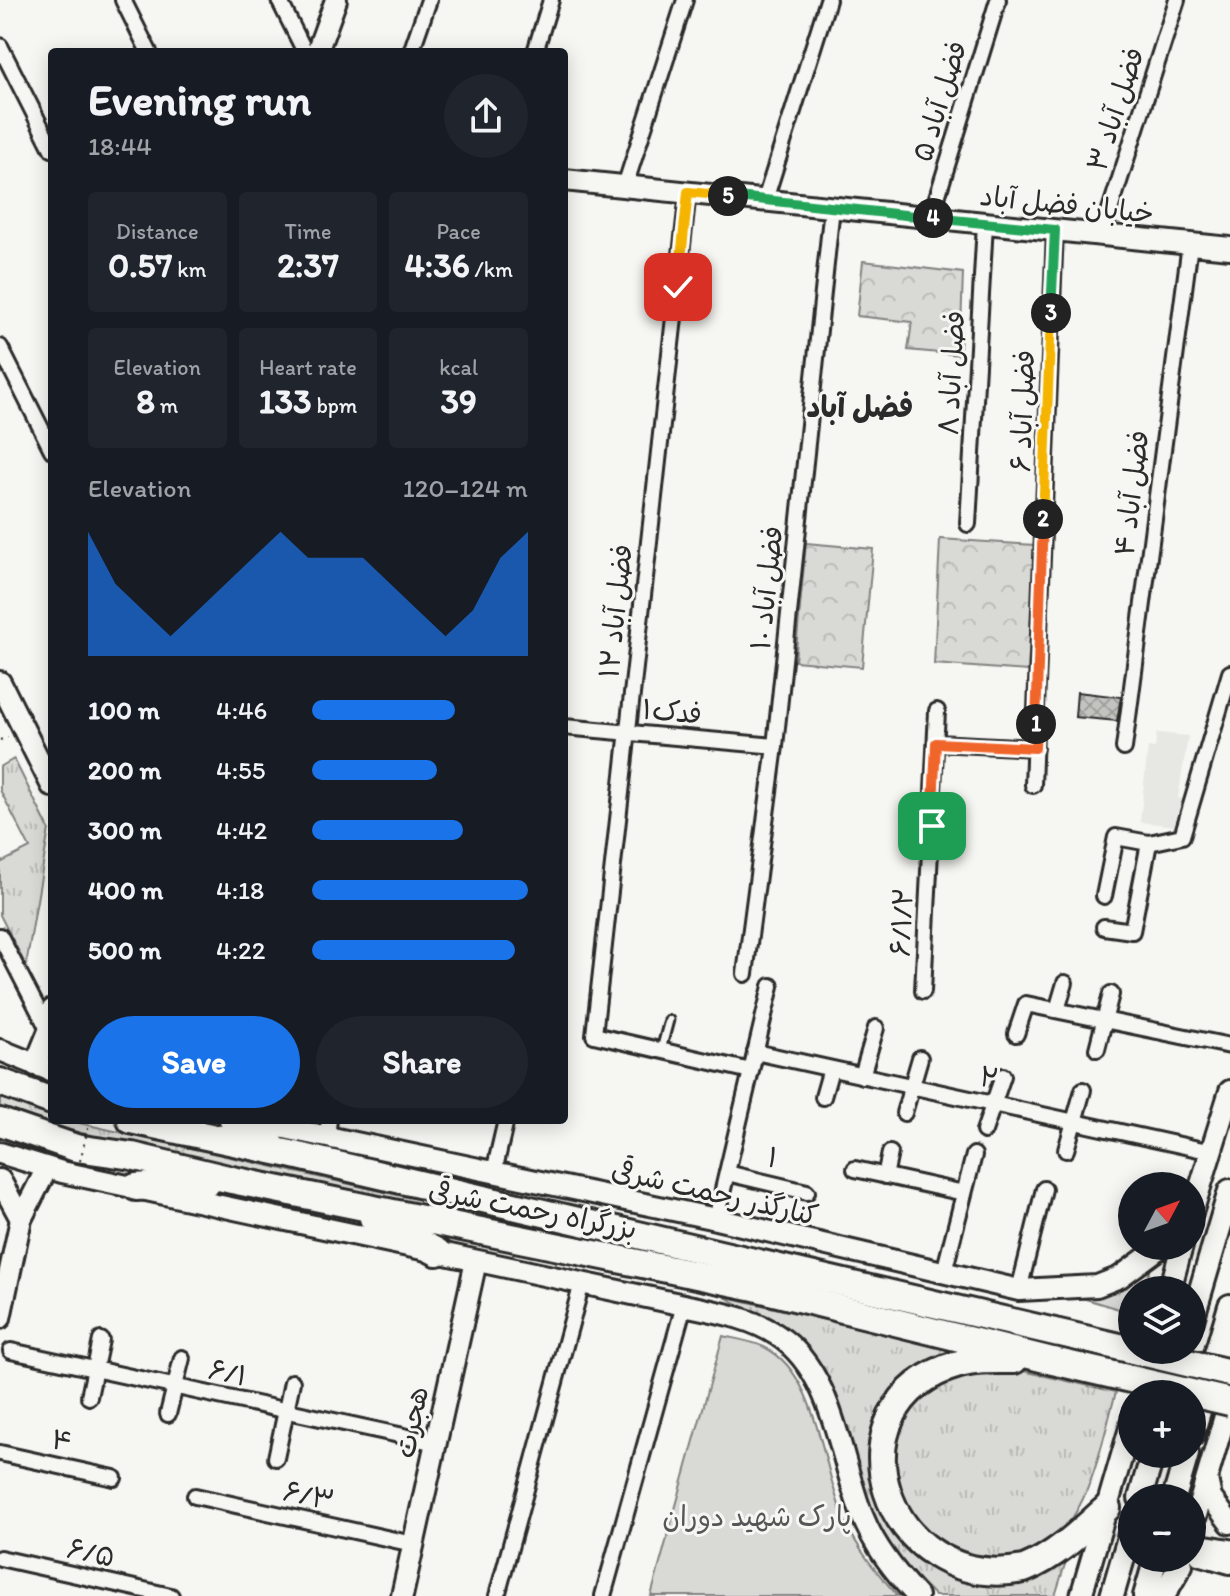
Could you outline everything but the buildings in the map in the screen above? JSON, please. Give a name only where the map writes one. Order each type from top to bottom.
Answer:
[{"type":"highway","points":[[0,1082],[48,1100]]},
{"type":"highway","name":"بزرگراه رحمت شرقی","points":[[0,1122],[76,1148],[132,1156],[232,1180],[750,1286],[1053,1361]]},
{"type":"highway","name":"بزرگراه رحمت شرقی","points":[[150,1124],[1118,1347]]},
{"type":"highway","points":[[240,1124],[290,1154]]},
{"type":"highway","points":[[136,1187],[232,1180]]},
{"type":"highway","points":[[349,1204],[437,1252]]},
{"type":"highway","points":[[1107,1508],[1054,1552],[1025,1568],[974,1577],[942,1568],[924,1556],[892,1519],[883,1495],[881,1470],[890,1426],[917,1387],[936,1374],[969,1362],[1053,1361],[1230,1400]]},
{"type":"highway","name":"بزرگراه رحمت شرقی","points":[[1192,1364],[1230,1373]]},
{"type":"main road","points":[[318,48],[336,0]]},
{"type":"main road","name":"خیابان فضل آباد","points":[[568,181],[1230,248]]},
{"type":"main road","points":[[0,682],[48,778]]},
{"type":"main road","points":[[0,1050],[44,1068],[48,1041]]},
{"type":"main road","points":[[1205,1172],[1230,1091]]},
{"type":"main road","name":"کنارگذر رحمت شرقی","points":[[288,1124],[328,1128],[494,1172],[716,1219],[1019,1290],[1097,1286],[1120,1277],[1143,1260]]},
{"type":"main road","points":[[0,1153],[47,1168],[684,1305],[762,1327],[799,1354],[828,1404],[863,1518],[892,1569],[917,1596]]},
{"type":"main road","points":[[0,1318],[21,1219],[47,1168]]},
{"type":"main road","points":[[0,1180],[21,1219]]},
{"type":"main road","points":[[1205,1276],[1230,1191]]},
{"type":"main road","name":"هجرت","points":[[402,1596],[476,1261]]},
{"type":"main road","points":[[1206,1387],[1230,1306]]},
{"type":"main road","points":[[1206,1484],[1230,1400]]},
{"type":"main road","points":[[1081,1596],[1118,1468]]},
{"type":"main road","points":[[1207,1479],[1211,1498],[1230,1523]]},
{"type":"main road","points":[[1206,1546],[1230,1550]]},
{"type":"main road","points":[[1112,1596],[1119,1572]]},
{"type":"main road","points":[[1145,1596],[1152,1572]]},
{"type":"main road","points":[[1163,1596],[1179,1572]]},
{"type":"main road","points":[[1171,1596],[1182,1572]]},
{"type":"street","points":[[123,0],[147,48]]},
{"type":"street","points":[[279,0],[303,48]]},
{"type":"street","points":[[412,48],[429,0]]},
{"type":"street","points":[[536,48],[551,0]]},
{"type":"street","points":[[625,186],[685,0]]},
{"type":"street","points":[[765,200],[828,0]]},
{"type":"street","name":"فضل آباد ۵","points":[[931,217],[998,0]]},
{"type":"street","name":"فضل آباد ۳","points":[[1102,235],[1177,0]]},
{"type":"street","points":[[0,46],[48,141]]},
{"type":"street","name":"فضل آباد ۱۲","points":[[661,1050],[594,1035],[688,192]]},
{"type":"street","name":"فضل آباد ۱۰","points":[[745,974],[775,746],[832,207]]},
{"type":"street","name":"فضل آباد ۸","points":[[968,524],[985,224]]},
{"type":"street","name":"فضل آباد ۶","points":[[1033,785],[1055,230]]},
{"type":"street","name":"فضل آباد ۴","points":[[1124,748],[1190,244]]},
{"type":"street","points":[[0,347],[48,442]]},
{"type":"street","points":[[1104,896],[1116,837],[1149,843],[1182,836],[1230,673]]},
{"type":"street","name":"۶/۱/۲","points":[[923,991],[937,711]]},
{"type":"street","name":"فدک۱","points":[[568,727],[775,746]]},
{"type":"street","points":[[936,743],[1035,748]]},
{"type":"street","points":[[1104,927],[1132,931],[1149,843]]},
{"type":"street","points":[[0,936],[48,1015]]},
{"type":"street","points":[[1057,1010],[1065,983]]},
{"type":"street","points":[[716,1219],[771,986]]},
{"type":"street","points":[[1097,1049],[1111,994]]},
{"type":"street","points":[[1016,1034],[1026,1004],[1230,1046]]},
{"type":"street","points":[[862,1076],[876,1028]]},
{"type":"street","points":[[661,1050],[751,1071]]},
{"type":"street","name":"۲","points":[[755,1052],[1212,1152]]},
{"type":"street","points":[[904,1113],[920,1058]]},
{"type":"street","points":[[823,1097],[831,1069]]},
{"type":"street","points":[[984,1131],[1003,1076]]},
{"type":"street","points":[[1066,1150],[1083,1090]]},
{"type":"street","points":[[494,1172],[505,1124]]},
{"type":"street","points":[[885,1176],[890,1153]]},
{"type":"street","points":[[944,1272],[974,1155]]},
{"type":"street","points":[[855,1169],[964,1193]]},
{"type":"street","name":"۱","points":[[727,1173],[807,1192]]},
{"type":"street","points":[[1019,1290],[1044,1189]]},
{"type":"street","points":[[497,1596],[582,1283]]},
{"type":"street","points":[[603,1596],[684,1305]]},
{"type":"street","points":[[89,1397],[101,1340]]},
{"type":"street","name":"۶/۱","points":[[11,1351],[436,1443]]},
{"type":"street","points":[[168,1414],[182,1358]]},
{"type":"street","points":[[276,1458],[292,1382]]},
{"type":"street","name":"۴","points":[[0,1453],[114,1478]]},
{"type":"street","name":"۶/۳","points":[[195,1496],[413,1544]]},
{"type":"street","name":"۶/۵","points":[[0,1558],[171,1596]]},
{"type":"street","points":[[1206,1561],[1230,1566]]},
{"type":"lane","points":[[661,1050],[669,1020]]},
{"type":"path","points":[[80,1161],[89,1124]]},
{"type":"shaded area","points":[[1157,733],[1188,736],[1178,798],[1183,799],[1182,812],[1177,812],[1176,826],[1140,822],[1148,747],[1155,748]]},
{"type":"green space","points":[[863,261],[963,273],[960,355],[908,350],[912,322],[857,316]]},
{"type":"green space","points":[[940,539],[1035,545],[1028,671],[934,664]]},
{"type":"green space","points":[[806,543],[873,549],[862,667],[795,661]]},
{"type":"green space","points":[[14,759],[48,827],[26,966],[0,915],[0,863],[30,848],[0,790],[0,767]]},
{"type":"green space","points":[[0,1098],[48,1114],[48,1124],[84,1124],[1078,1349],[176,1156],[33,1121],[0,1107]]},
{"type":"green space","points":[[1152,1263],[1148,1276],[1135,1276]]},
{"type":"green space","points":[[1118,1285],[1118,1309],[1072,1295],[1097,1293]]},
{"type":"green space","points":[[723,1296],[973,1355],[921,1375],[876,1472],[874,1488],[877,1501],[892,1533],[911,1553],[931,1567],[951,1575],[995,1578],[1067,1558],[1055,1596],[935,1596],[896,1556],[875,1524],[782,1328]]},
{"type":"green space","name":"پارک شهید دوران","points":[[723,1336],[764,1347],[782,1360],[797,1378],[808,1400],[845,1521],[868,1561],[898,1596],[651,1596]]},
{"type":"green space","points":[[1014,1369],[1116,1392],[1089,1486],[1065,1528],[1049,1545],[1029,1557],[1001,1560],[943,1558],[891,1482],[897,1431],[923,1394],[962,1373]]},
{"type":"district","name":"فضل آباد","points":[[860,407]]},
{"type":"route","points":[[678,287],[688,192],[1055,230],[1035,748],[936,743],[932,826]]}]
